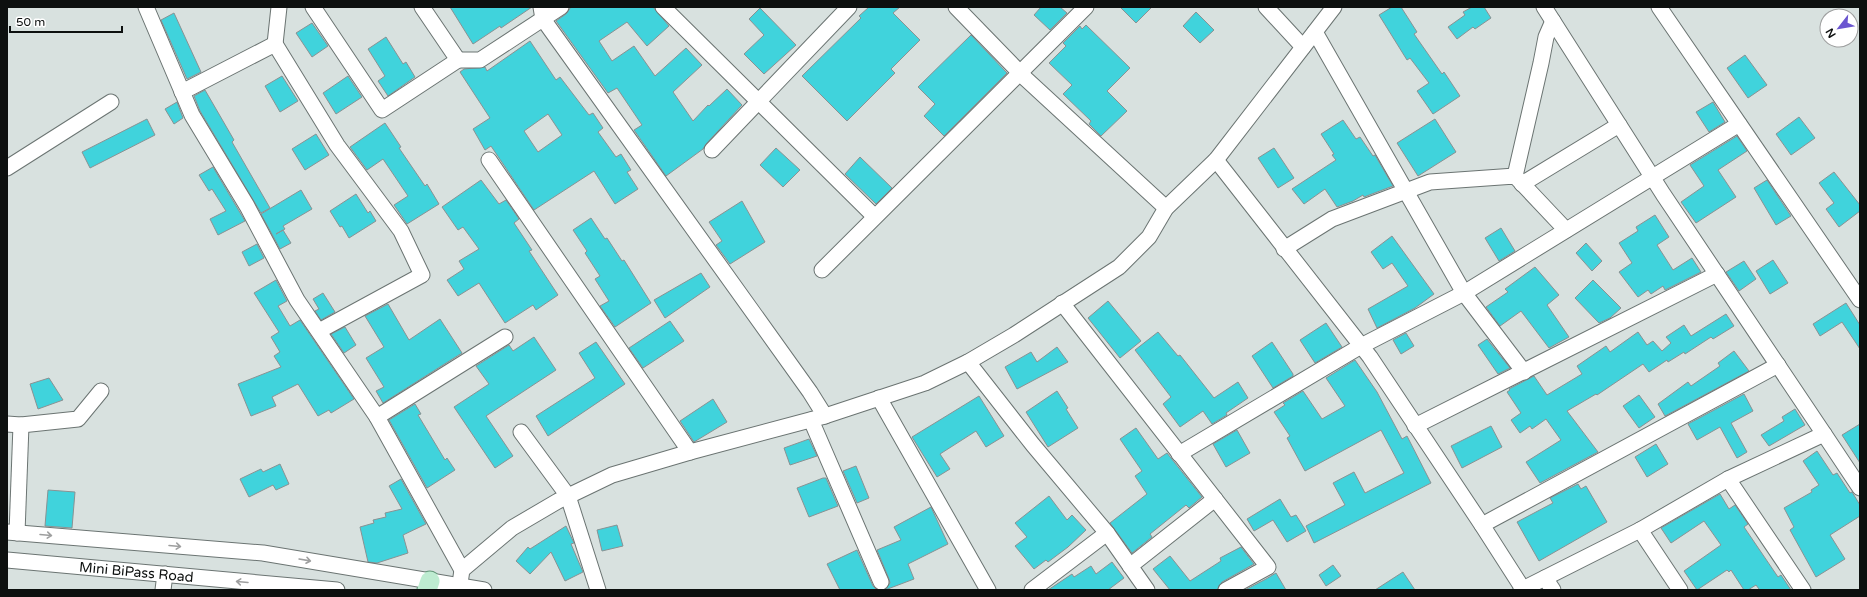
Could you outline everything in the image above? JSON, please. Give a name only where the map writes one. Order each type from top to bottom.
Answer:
[{"type":"street","points":[[146,7],[192,115],[247,206],[297,300],[377,417],[462,570],[460,588]]},
{"type":"street","points":[[279,7],[275,44],[337,145],[401,231],[422,275],[319,331]]},
{"type":"street","points":[[313,7],[382,110],[458,60],[480,60],[542,13],[561,7]]},
{"type":"street","points":[[422,7],[458,60]]},
{"type":"street","points":[[663,7],[874,216]]},
{"type":"street","points":[[712,150],[850,7]]},
{"type":"street","points":[[956,7],[1022,73],[1026,79],[1166,208]]},
{"type":"street","points":[[822,270],[874,216],[1022,73],[1086,7]]},
{"type":"street","points":[[1266,7],[1303,47]]},
{"type":"street","points":[[462,570],[512,528],[568,496],[612,475],[690,452],[818,418],[925,383],[968,362],[1014,335],[1119,267],[1150,237],[1166,208],[1216,160],[1334,7]]},
{"type":"street","points":[[1659,7],[1860,300]]},
{"type":"street","points":[[1550,12],[1653,178],[1860,488]]},
{"type":"street","points":[[1518,180],[1550,12]]},
{"type":"street","points":[[542,13],[810,392],[818,418],[881,582]]},
{"type":"street","points":[[1315,32],[1464,294],[1524,372]]},
{"type":"street","points":[[182,92],[275,44]]},
{"type":"street","points":[[7,168],[111,102]]},
{"type":"street","points":[[1179,454],[1361,346],[1464,294],[1739,124]]},
{"type":"street","points":[[1284,249],[1332,219],[1430,182],[1518,180],[1619,125]]},
{"type":"street","points":[[489,160],[690,452]]},
{"type":"street","points":[[1216,160],[1361,346],[1482,525],[1522,590],[1640,530],[1728,479],[1824,434]]},
{"type":"street","points":[[1518,180],[1566,230]]},
{"type":"street","points":[[1415,426],[1717,274]]},
{"type":"street","points":[[1062,303],[1268,567],[1226,590]]},
{"type":"street","points":[[377,417],[505,337]]},
{"type":"street","points":[[968,362],[1033,445],[1107,533],[1147,590]]},
{"type":"street","points":[[1482,525],[1778,365]]},
{"type":"street","points":[[101,391],[78,419],[14,424],[12,532],[263,553],[429,586],[484,590]]},
{"type":"street","points":[[879,398],[988,590]]},
{"type":"street","points":[[521,432],[568,496],[598,590]]},
{"type":"street","points":[[1728,479],[1803,590]]},
{"type":"street","points":[[1130,566],[1215,499]]},
{"type":"street","points":[[1640,530],[1680,590]]},
{"type":"street","points":[[1032,590],[1107,533]]},
{"type":"street","name":"Mini BiPass Road","points":[[7,560],[337,590]]},
{"type":"street","points":[[163,590],[165,574]]},
{"type":"street","points":[[1545,578],[1553,590]]},
{"type":"building","points":[[450,7],[532,7],[501,28],[500,26],[473,44]]},
{"type":"building","points":[[571,7],[653,7],[669,26],[647,46],[627,22],[599,41],[612,61],[634,46],[655,76],[686,48],[702,65],[673,92],[693,121],[708,105],[709,106],[727,89],[742,105],[703,149],[666,176],[634,130],[642,125],[617,88],[608,93],[556,21],[566,14]]},
{"type":"building","points":[[869,7],[900,7],[893,13],[920,40],[891,69],[895,73],[847,121],[802,76],[861,18],[859,16]]},
{"type":"building","points":[[1041,7],[1060,7],[1067,13],[1050,30],[1034,15]]},
{"type":"building","points":[[1120,7],[1152,7],[1136,23]]},
{"type":"building","points":[[1392,7],[1401,7],[1417,32],[1414,34],[1442,74],[1444,72],[1460,96],[1433,114],[1417,91],[1429,83],[1410,58],[1407,60],[1379,15]]},
{"type":"building","points":[[1472,7],[1484,7],[1491,18],[1475,29],[1473,27],[1457,39],[1448,27],[1465,15],[1463,12]]},
{"type":"building","points":[[760,8],[796,45],[764,74],[744,54],[764,35],[749,19]]},
{"type":"building","points":[[1196,12],[1214,30],[1200,43],[1183,26]]},
{"type":"building","points":[[174,13],[201,72],[187,79],[161,20]]},
{"type":"building","points":[[312,23],[328,46],[312,57],[296,33]]},
{"type":"building","points":[[1086,25],[1130,68],[1107,91],[1127,111],[1101,136],[1089,124],[1091,121],[1063,94],[1072,85],[1049,63],[1066,46],[1063,43],[1080,26],[1082,29]]},
{"type":"building","points":[[971,35],[1007,73],[944,136],[924,116],[935,104],[918,87]]},
{"type":"building","points":[[386,37],[403,64],[406,62],[415,77],[388,96],[378,81],[385,76],[368,49]]},
{"type":"building","points":[[530,41],[556,80],[560,77],[589,115],[593,113],[603,128],[598,132],[616,157],[621,154],[631,170],[627,172],[638,189],[615,204],[594,171],[534,210],[491,146],[485,150],[473,129],[490,118],[460,72],[464,69],[485,67],[487,71]],"holes":[[[548,114],[562,135],[538,152],[524,131]]]},
{"type":"building","points":[[1745,55],[1767,85],[1748,98],[1727,68]]},
{"type":"building","points":[[282,76],[298,101],[280,112],[265,86]]},
{"type":"building","points":[[348,76],[362,97],[336,114],[323,93]]},
{"type":"building","points":[[205,90],[234,140],[232,142],[270,208],[261,213],[200,111],[194,96]]},
{"type":"building","points":[[177,102],[183,118],[174,124],[165,109]]},
{"type":"building","points":[[1713,102],[1725,122],[1709,132],[1696,112]]},
{"type":"building","points":[[1799,117],[1815,138],[1791,155],[1776,134]]},
{"type":"building","points":[[147,119],[155,135],[90,168],[82,152]]},
{"type":"building","points":[[1435,119],[1456,152],[1418,176],[1397,143]]},
{"type":"building","points":[[1343,120],[1356,139],[1360,137],[1373,156],[1375,155],[1393,186],[1364,197],[1363,195],[1353,201],[1337,207],[1325,189],[1304,204],[1292,189],[1336,160],[1332,155],[1334,154],[1321,134]]},
{"type":"building","points":[[385,123],[401,147],[399,148],[425,186],[427,184],[439,204],[407,224],[394,205],[408,196],[383,159],[367,170],[350,147]]},
{"type":"building","points":[[316,134],[329,155],[305,170],[292,149]]},
{"type":"building","points":[[1737,136],[1747,151],[1718,170],[1736,197],[1696,223],[1681,202],[1704,186],[1690,165]]},
{"type":"building","points":[[776,148],[800,170],[783,187],[760,165]]},
{"type":"building","points":[[1274,148],[1294,178],[1278,188],[1258,158]]},
{"type":"building","points":[[860,157],[892,188],[876,204],[845,174]]},
{"type":"building","points":[[213,167],[245,221],[218,235],[210,219],[226,211],[212,189],[209,191],[199,175]]},
{"type":"building","points":[[1834,172],[1860,205],[1860,211],[1839,227],[1826,209],[1834,203],[1819,183]]},
{"type":"building","points":[[481,180],[499,204],[506,200],[519,219],[514,223],[532,250],[529,251],[558,295],[536,310],[533,305],[505,323],[479,283],[458,296],[447,280],[464,269],[459,261],[479,249],[463,227],[458,230],[442,207]]},
{"type":"building","points":[[1767,180],[1791,216],[1776,225],[1754,188]]},
{"type":"building","points":[[301,190],[312,209],[283,226],[285,229],[283,230],[291,243],[280,249],[261,214]]},
{"type":"building","points":[[356,194],[368,213],[370,211],[376,221],[349,238],[330,211]]},
{"type":"building","points":[[742,201],[765,242],[730,264],[716,245],[722,241],[709,222]]},
{"type":"building","points":[[1655,215],[1669,237],[1657,245],[1673,270],[1692,258],[1701,272],[1665,290],[1663,286],[1651,294],[1648,290],[1638,297],[1619,272],[1632,263],[1619,243],[1638,231],[1636,227]]},
{"type":"building","points":[[591,218],[605,239],[607,238],[622,261],[624,260],[651,303],[615,327],[600,306],[609,301],[595,279],[600,276],[585,253],[587,251],[573,230]]},
{"type":"building","points":[[1501,228],[1515,251],[1499,261],[1485,238]]},
{"type":"building","points":[[1392,236],[1434,294],[1415,308],[1377,328],[1368,309],[1408,286],[1392,263],[1383,269],[1371,252]]},
{"type":"building","points":[[1586,243],[1602,261],[1592,271],[1576,253]]},
{"type":"building","points":[[257,244],[264,258],[249,266],[242,252]]},
{"type":"building","points":[[1773,260],[1788,283],[1770,294],[1756,271]]},
{"type":"building","points":[[1744,261],[1756,279],[1739,291],[1726,272]]},
{"type":"building","points":[[1535,267],[1559,295],[1547,305],[1569,337],[1549,348],[1521,311],[1500,326],[1486,307],[1508,292],[1505,289]]},
{"type":"building","points":[[701,273],[710,287],[665,318],[654,300]]},
{"type":"building","points":[[276,280],[287,301],[278,306],[290,326],[300,320],[354,399],[331,413],[329,410],[318,416],[298,384],[272,397],[276,406],[251,416],[238,384],[281,367],[274,356],[280,352],[271,337],[279,332],[254,293]]},
{"type":"building","points":[[1593,280],[1621,308],[1610,318],[1599,323],[1575,298]]},
{"type":"building","points":[[323,293],[335,312],[321,320],[315,311],[319,309],[313,299]]},
{"type":"building","points":[[1108,301],[1141,341],[1120,358],[1088,318]]},
{"type":"building","points":[[1846,303],[1860,325],[1860,349],[1842,322],[1820,336],[1813,324]]},
{"type":"building","points":[[388,304],[409,340],[440,319],[462,353],[383,403],[376,391],[384,387],[366,358],[384,347],[365,316]]},
{"type":"building","points":[[1726,314],[1734,326],[1713,339],[1711,337],[1685,354],[1684,352],[1668,362],[1667,360],[1649,372],[1643,364],[1597,395],[1596,394],[1567,411],[1598,452],[1540,483],[1526,462],[1561,440],[1546,419],[1532,429],[1530,426],[1520,433],[1511,420],[1521,413],[1507,392],[1510,390],[1509,389],[1534,376],[1547,395],[1582,374],[1577,366],[1606,346],[1610,352],[1638,332],[1647,345],[1653,341],[1662,351],[1671,343],[1666,337],[1684,325],[1691,336]]},
{"type":"building","points":[[670,321],[684,341],[643,368],[629,348]]},
{"type":"building","points":[[1326,323],[1342,347],[1315,363],[1300,340]]},
{"type":"building","points":[[345,327],[356,345],[344,353],[331,334]]},
{"type":"building","points":[[1158,332],[1178,356],[1180,355],[1214,398],[1238,382],[1248,398],[1226,413],[1227,415],[1212,424],[1203,411],[1180,427],[1163,404],[1171,397],[1135,350]]},
{"type":"building","points":[[1406,333],[1414,346],[1401,354],[1393,340]]},
{"type":"building","points":[[534,337],[556,370],[486,416],[513,456],[495,468],[454,407],[489,384],[476,366],[509,345],[513,351]]},
{"type":"building","points":[[1487,339],[1510,368],[1498,374],[1478,345]]},
{"type":"building","points":[[596,342],[625,384],[548,436],[536,416],[595,378],[579,353]]},
{"type":"building","points":[[1272,342],[1293,374],[1293,376],[1273,388],[1252,356]]},
{"type":"building","points":[[1057,347],[1068,362],[1017,389],[1005,367],[1031,352],[1037,362]]},
{"type":"building","points":[[1734,351],[1749,371],[1665,416],[1658,404],[1688,382],[1691,386],[1720,366],[1718,363]]},
{"type":"building","points":[[1355,360],[1377,392],[1402,439],[1407,436],[1431,483],[1314,543],[1306,526],[1345,505],[1333,483],[1354,472],[1365,493],[1404,473],[1381,430],[1305,471],[1287,438],[1290,436],[1274,412],[1285,405],[1283,403],[1303,391],[1322,419],[1345,406],[1326,378]]},
{"type":"building","points":[[49,378],[63,400],[38,409],[30,384]]},
{"type":"building","points":[[1057,391],[1078,428],[1048,447],[1026,412]]},
{"type":"building","points":[[1744,394],[1753,411],[1731,423],[1747,452],[1737,458],[1720,427],[1697,440],[1688,424]]},
{"type":"building","points":[[1639,395],[1655,417],[1639,428],[1623,406]]},
{"type":"building","points":[[979,396],[1004,436],[986,447],[976,431],[940,454],[950,469],[937,477],[912,437]]},
{"type":"building","points":[[713,399],[727,422],[694,442],[680,421]]},
{"type":"building","points":[[415,404],[421,414],[418,415],[445,460],[447,458],[455,470],[427,488],[389,420]]},
{"type":"building","points":[[1795,409],[1805,425],[1769,446],[1761,435],[1784,421],[1782,417]]},
{"type":"building","points":[[1860,424],[1860,463],[1842,435]]},
{"type":"building","points":[[1491,426],[1502,447],[1462,468],[1451,446]]},
{"type":"building","points":[[1136,428],[1158,459],[1167,453],[1202,497],[1189,508],[1186,505],[1150,534],[1152,537],[1132,553],[1110,523],[1147,494],[1135,476],[1142,471],[1120,439]]},
{"type":"building","points":[[1237,430],[1250,453],[1226,467],[1213,444]]},
{"type":"building","points":[[809,439],[817,456],[790,465],[784,448]]},
{"type":"building","points":[[1656,444],[1668,464],[1647,477],[1635,457]]},
{"type":"building","points":[[1817,451],[1833,475],[1837,473],[1850,493],[1852,492],[1860,505],[1860,516],[1830,535],[1845,559],[1816,577],[1790,530],[1794,527],[1784,508],[1812,492],[1811,490],[1819,485],[1803,461]]},
{"type":"building","points":[[280,464],[289,484],[276,490],[273,485],[249,497],[240,479],[261,469],[263,472]]},
{"type":"building","points":[[856,466],[869,498],[857,503],[843,471]]},
{"type":"building","points":[[826,478],[838,506],[809,517],[797,488]]},
{"type":"building","points":[[401,479],[426,524],[403,535],[408,553],[377,563],[368,562],[360,527],[374,523],[373,520],[386,517],[385,513],[402,509],[389,486]]},
{"type":"building","points":[[1578,484],[1581,489],[1586,486],[1607,522],[1539,561],[1517,522],[1553,503],[1550,498]]},
{"type":"building","points":[[48,490],[75,492],[72,528],[45,526]]},
{"type":"building","points":[[1720,494],[1729,509],[1735,505],[1748,524],[1744,527],[1778,577],[1781,575],[1791,590],[1758,590],[1759,589],[1756,585],[1748,590],[1744,590],[1731,570],[1729,572],[1727,570],[1697,590],[1684,571],[1721,545],[1704,521],[1671,543],[1661,528]]},
{"type":"building","points":[[1049,496],[1067,520],[1072,515],[1086,530],[1068,547],[1048,562],[1046,560],[1034,569],[1015,546],[1027,537],[1015,523]]},
{"type":"building","points":[[1280,499],[1291,517],[1296,515],[1306,531],[1287,542],[1273,520],[1254,531],[1247,519]]},
{"type":"building","points":[[931,507],[948,544],[908,564],[914,579],[885,590],[890,583],[877,550],[901,540],[894,527]]},
{"type":"building","points":[[617,525],[623,546],[602,551],[597,530]]},
{"type":"building","points":[[566,526],[574,543],[571,544],[583,572],[565,581],[551,552],[530,574],[516,561],[528,547],[530,549]]},
{"type":"building","points":[[1241,547],[1254,564],[1222,582],[1217,590],[1170,590],[1153,569],[1170,556],[1190,581],[1221,561],[1220,558]]},
{"type":"building","points":[[857,550],[873,586],[877,590],[840,590],[827,564]]},
{"type":"building","points":[[1112,562],[1124,578],[1108,590],[1048,590],[1072,574],[1074,577],[1091,566],[1096,574]]},
{"type":"building","points":[[1333,565],[1341,576],[1326,586],[1319,575]]},
{"type":"building","points":[[1403,572],[1415,590],[1375,590]]},
{"type":"building","points":[[1276,573],[1286,590],[1245,590],[1266,579]]}]
